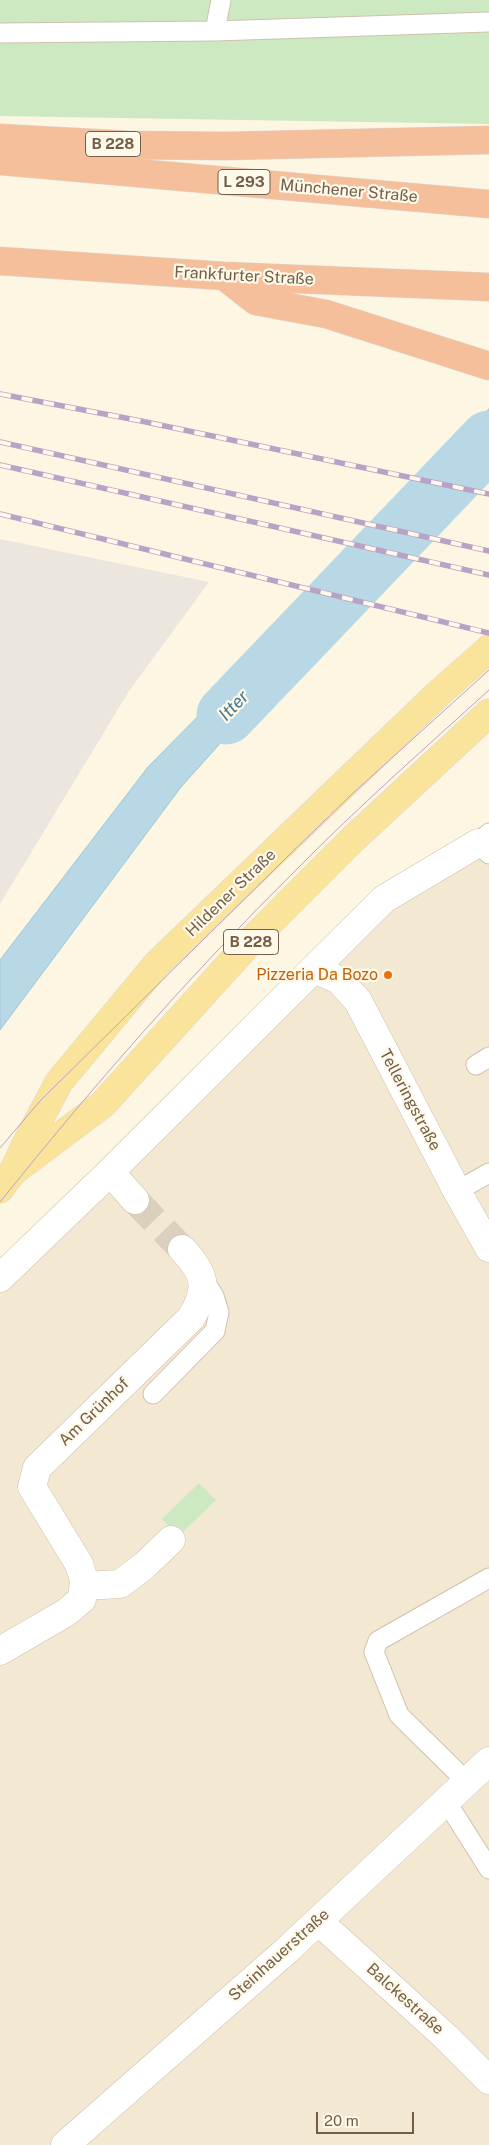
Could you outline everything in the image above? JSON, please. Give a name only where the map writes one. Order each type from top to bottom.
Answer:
[{"type":"highway","name":"B 228","points":[[0,138],[129,145],[235,146],[489,140]]},
{"type":"highway","name":"Münchener Straße","points":[[0,161],[489,204]]},
{"type":"highway","name":"Frankfurter Straße","points":[[0,261],[224,276],[489,287]]},
{"type":"highway","points":[[224,276],[256,302],[326,314],[489,366]]},
{"type":"main road","name":"Hildener Straße","points":[[7,1179],[59,1082],[157,964],[438,694],[489,649]]},
{"type":"main road","name":"Hildener Straße","points":[[7,1179],[103,1104],[249,943],[353,839],[489,713]]},
{"type":"street","points":[[0,1278],[110,1172],[384,900],[485,843]]},
{"type":"street","name":"Telleringstraße","points":[[314,969],[339,980],[358,1001],[457,1191],[489,1248]]},
{"type":"street","points":[[110,1172],[135,1200]]},
{"type":"street","points":[[182,1250],[197,1264],[202,1276]]},
{"type":"street","name":"Am Grünhof","points":[[84,1586],[79,1564],[32,1487],[37,1468],[191,1318],[199,1304],[203,1291],[202,1276]]},
{"type":"street","points":[[0,1651],[74,1608],[82,1599],[84,1586],[120,1584],[145,1565],[171,1540]]},
{"type":"street","name":"Steinhauerstraße","points":[[65,2145],[318,1921],[489,1761]]},
{"type":"street","name":"Balckestraße","points":[[318,1921],[446,2037],[489,2080]]},
{"type":"lane","points":[[215,31],[221,0]]},
{"type":"lane","points":[[0,33],[215,31],[489,22]]},
{"type":"lane","points":[[457,1191],[489,1173]]},
{"type":"lane","points":[[153,1394],[215,1331],[219,1312],[214,1296],[202,1276]]},
{"type":"lane","points":[[467,1782],[399,1715],[374,1652],[378,1640],[489,1578]]},
{"type":"lane","points":[[446,1801],[489,1869]]},
{"type":"shaded area","points":[[0,539],[209,582],[129,691],[0,904]]},
{"type":"shaded area","points":[[489,823],[489,2145],[0,2145],[0,1280],[379,899]]},
{"type":"green space","points":[[0,0],[489,0],[489,124],[0,116]]},
{"type":"green space","points":[[199,1483],[216,1500],[179,1536],[162,1519]]},
{"type":"water","points":[[489,409],[489,478],[440,463]]},
{"type":"water","points":[[312,602],[342,611],[321,636],[288,627]]},
{"type":"water","points":[[262,652],[295,660],[181,787],[0,1030],[0,960],[148,767]]},
{"type":"waterway","name":"Itter","points":[[226,715],[489,440]]},
{"type":"tunnel","points":[[135,1200],[182,1249]]},
{"type":"tram line","points":[[0,1148],[40,1101],[285,859],[351,795],[489,670]]},
{"type":"tram line","points":[[0,1202],[143,1032],[218,950],[319,847],[489,690]]},
{"type":"railway","points":[[0,394],[141,421],[489,494]]},
{"type":"railway","points":[[0,442],[489,551]]},
{"type":"railway","points":[[0,465],[489,575]]},
{"type":"railway","points":[[0,514],[489,633]]},
{"type":"place","name":"Pizzeria Da Bozo","points":[[388,975]]}]
